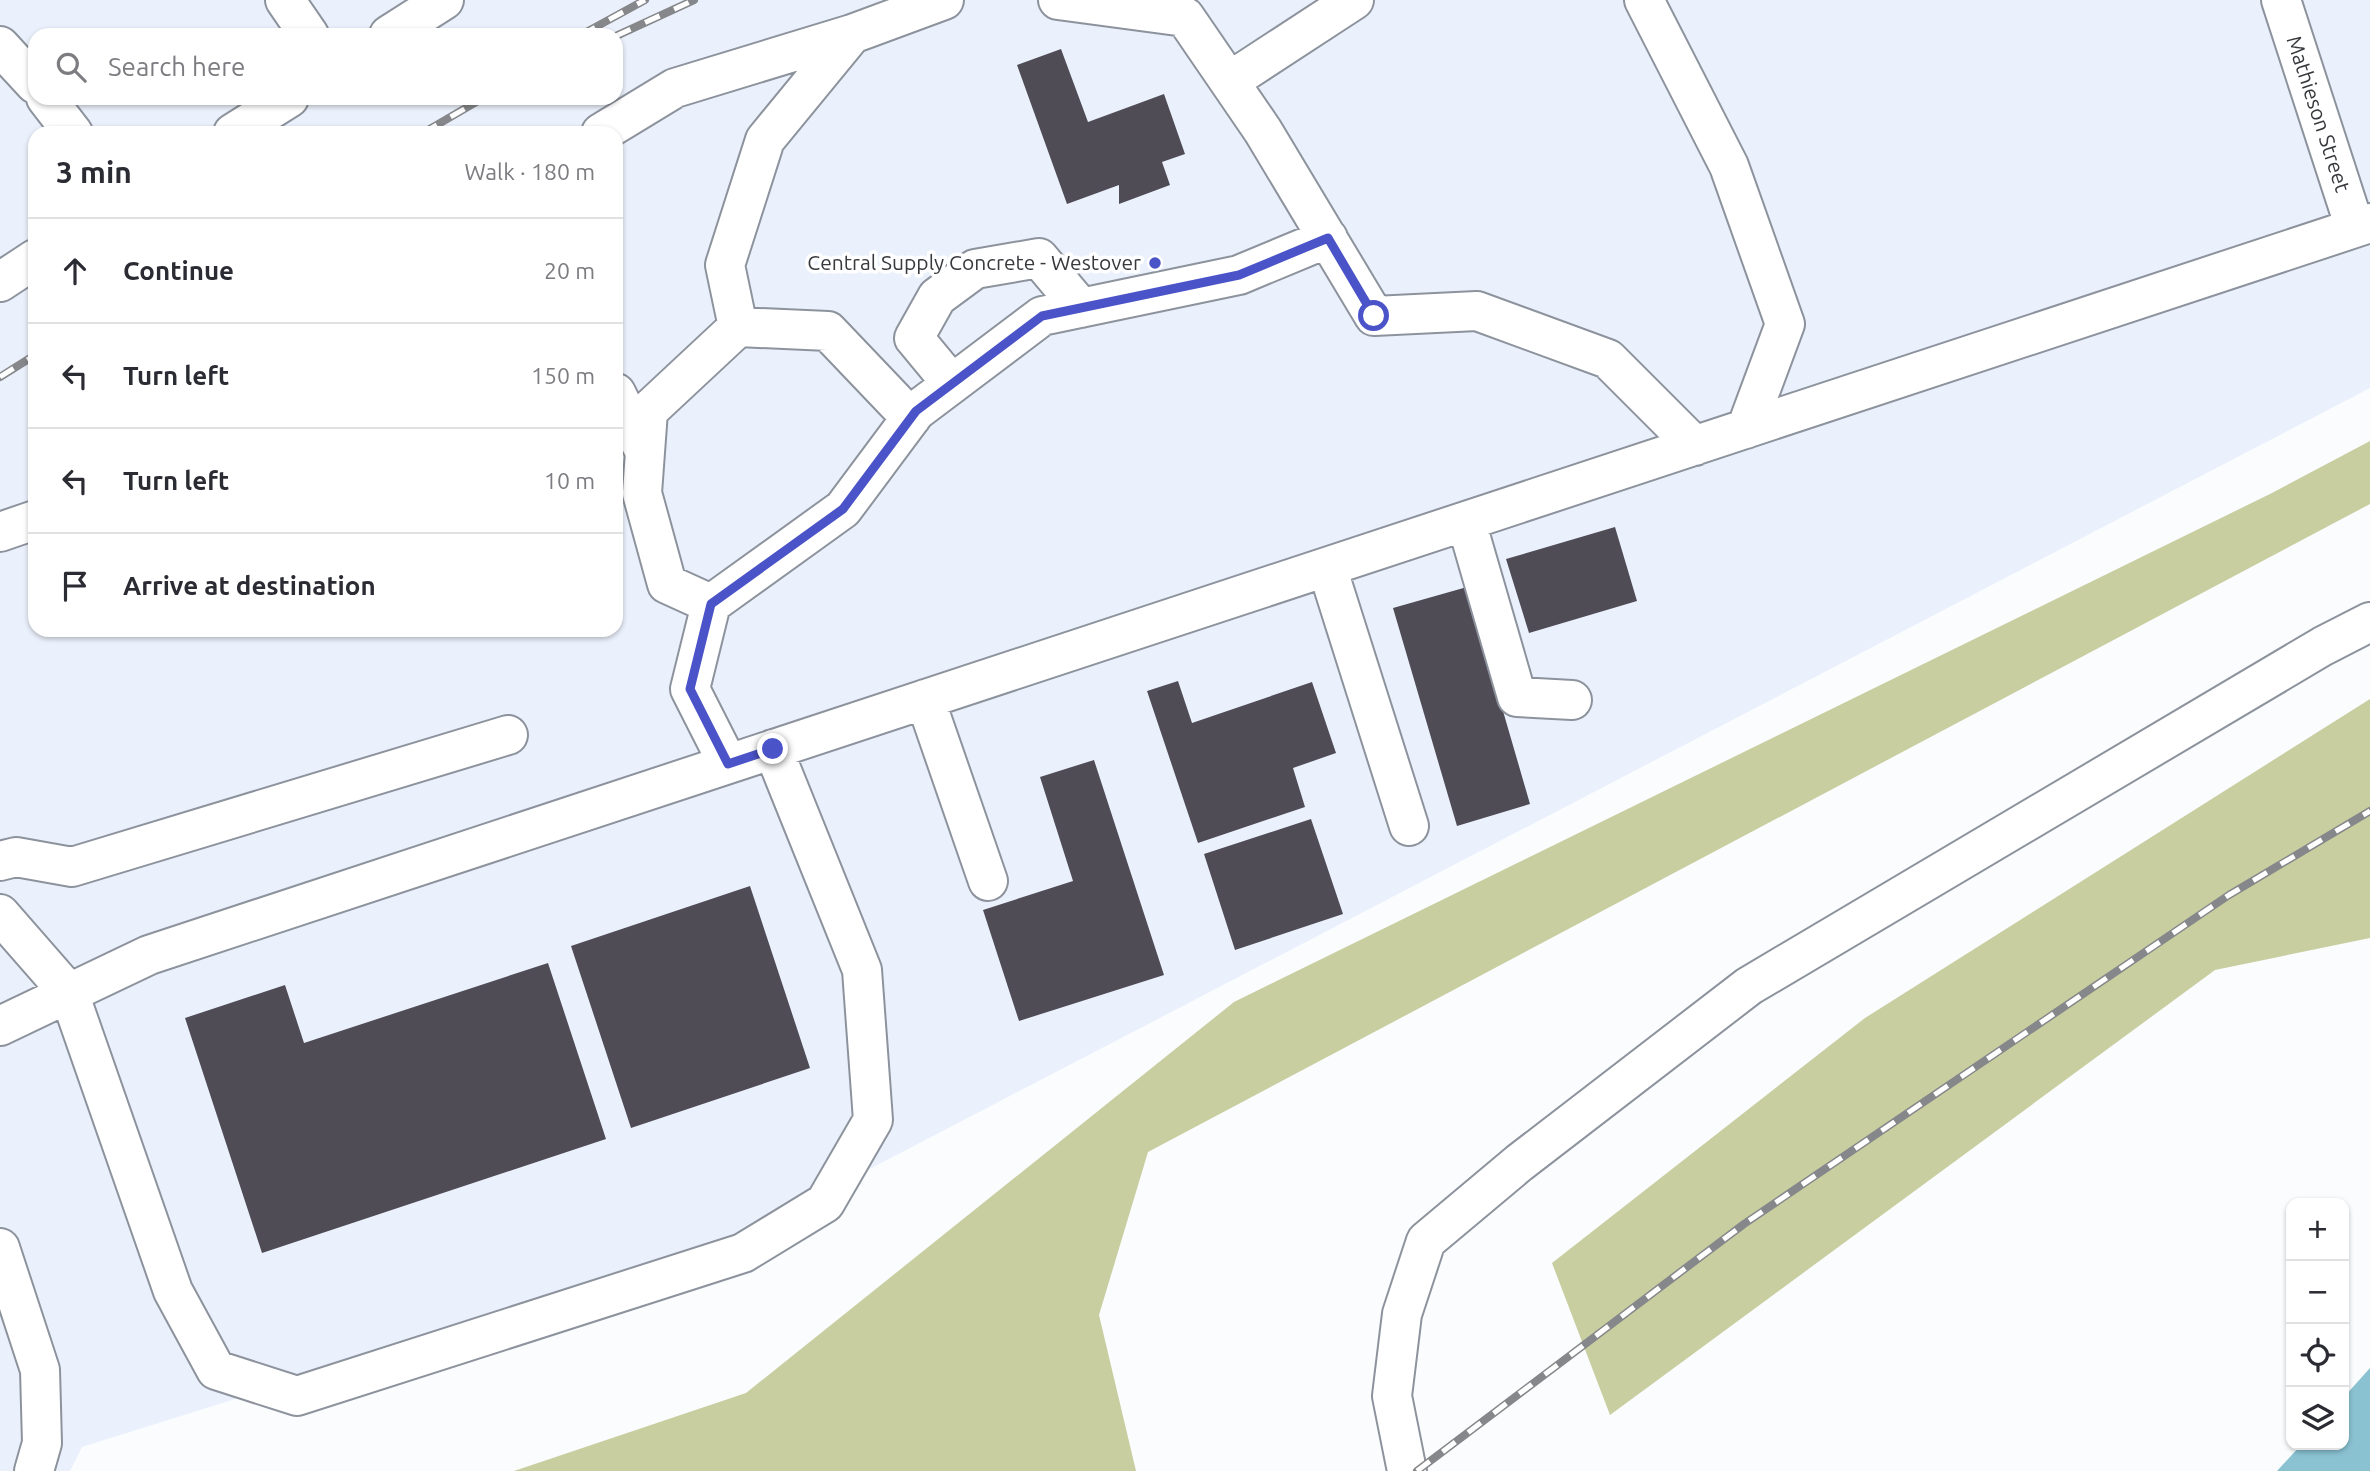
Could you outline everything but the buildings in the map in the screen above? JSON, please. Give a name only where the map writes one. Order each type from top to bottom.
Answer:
[{"type":"street","points":[[285,0],[304,28]]},
{"type":"street","points":[[400,28],[444,0]]},
{"type":"street","points":[[613,126],[675,88],[852,34],[944,0]]},
{"type":"street","points":[[1058,0],[1185,17],[1263,131],[1374,316],[1477,311],[1608,359],[1695,446]]},
{"type":"street","points":[[1230,81],[1354,0]]},
{"type":"street","points":[[1644,0],[1730,166],[1785,324],[1746,429]]},
{"type":"street","name":"Mathieson Street","points":[[2281,0],[2362,226]]},
{"type":"street","points":[[738,327],[725,265],[765,140],[852,34]]},
{"type":"street","points":[[0,46],[28,76]]},
{"type":"street","points":[[51,105],[68,126]]},
{"type":"street","points":[[244,126],[278,105]]},
{"type":"street","points":[[0,1026],[149,955],[2362,226]]},
{"type":"street","points":[[728,764],[690,689],[711,604],[843,509],[916,411],[1042,316],[1239,275],[1328,238]]},
{"type":"street","points":[[952,384],[914,338],[937,297],[975,269],[1039,258],[1081,308]]},
{"type":"street","points":[[0,282],[28,264]]},
{"type":"street","points":[[711,604],[667,584],[642,492],[645,451],[649,411],[738,327],[828,331],[911,418]]},
{"type":"street","points":[[623,407],[645,451]]},
{"type":"street","points":[[1466,521],[1517,697],[1572,699]]},
{"type":"street","points":[[0,532],[28,522]]},
{"type":"street","points":[[1327,567],[1409,826]]},
{"type":"street","points":[[1407,1471],[1392,1396],[1402,1314],[1426,1241],[1518,1163],[1749,986],[2311,653],[2370,622]]},
{"type":"street","points":[[925,699],[988,881]]},
{"type":"street","points":[[0,861],[16,857],[72,867],[508,735]]},
{"type":"street","points":[[0,914],[69,993],[173,1291],[216,1370],[297,1396],[743,1253],[825,1203],[873,1120],[862,970],[773,749]]},
{"type":"street","points":[[0,1248],[13,1328],[40,1370],[42,1443],[34,1471]]},
{"type":"shaded area","points":[[0,0],[2370,0],[2370,388],[718,1248],[82,1447],[70,1471],[0,1471]]},
{"type":"green space","points":[[2370,441],[2370,504],[1148,1152],[1099,1315],[1136,1471],[514,1471],[746,1393],[1234,1002],[2272,493]]},
{"type":"green space","points":[[2370,699],[2370,938],[2215,970],[1610,1415],[1552,1263],[1865,1018]]},
{"type":"water","points":[[2370,1368],[2370,1471],[2277,1471],[2296,1450],[2349,1450],[2349,1391]]},
{"type":"railway","points":[[594,28],[645,0]]},
{"type":"railway","points":[[623,33],[694,0]]},
{"type":"railway","points":[[435,126],[471,105]]},
{"type":"railway","points":[[0,377],[28,359]]},
{"type":"railway","points":[[1417,1471],[1744,1224],[2229,895],[2370,811]]},
{"type":"place","name":"Central Supply Concrete - Westover","points":[[1155,263]]},
{"type":"route","points":[[773,749],[728,764],[690,689],[711,604],[843,509],[916,411],[1042,316],[1239,275],[1328,238],[1374,316]]}]
